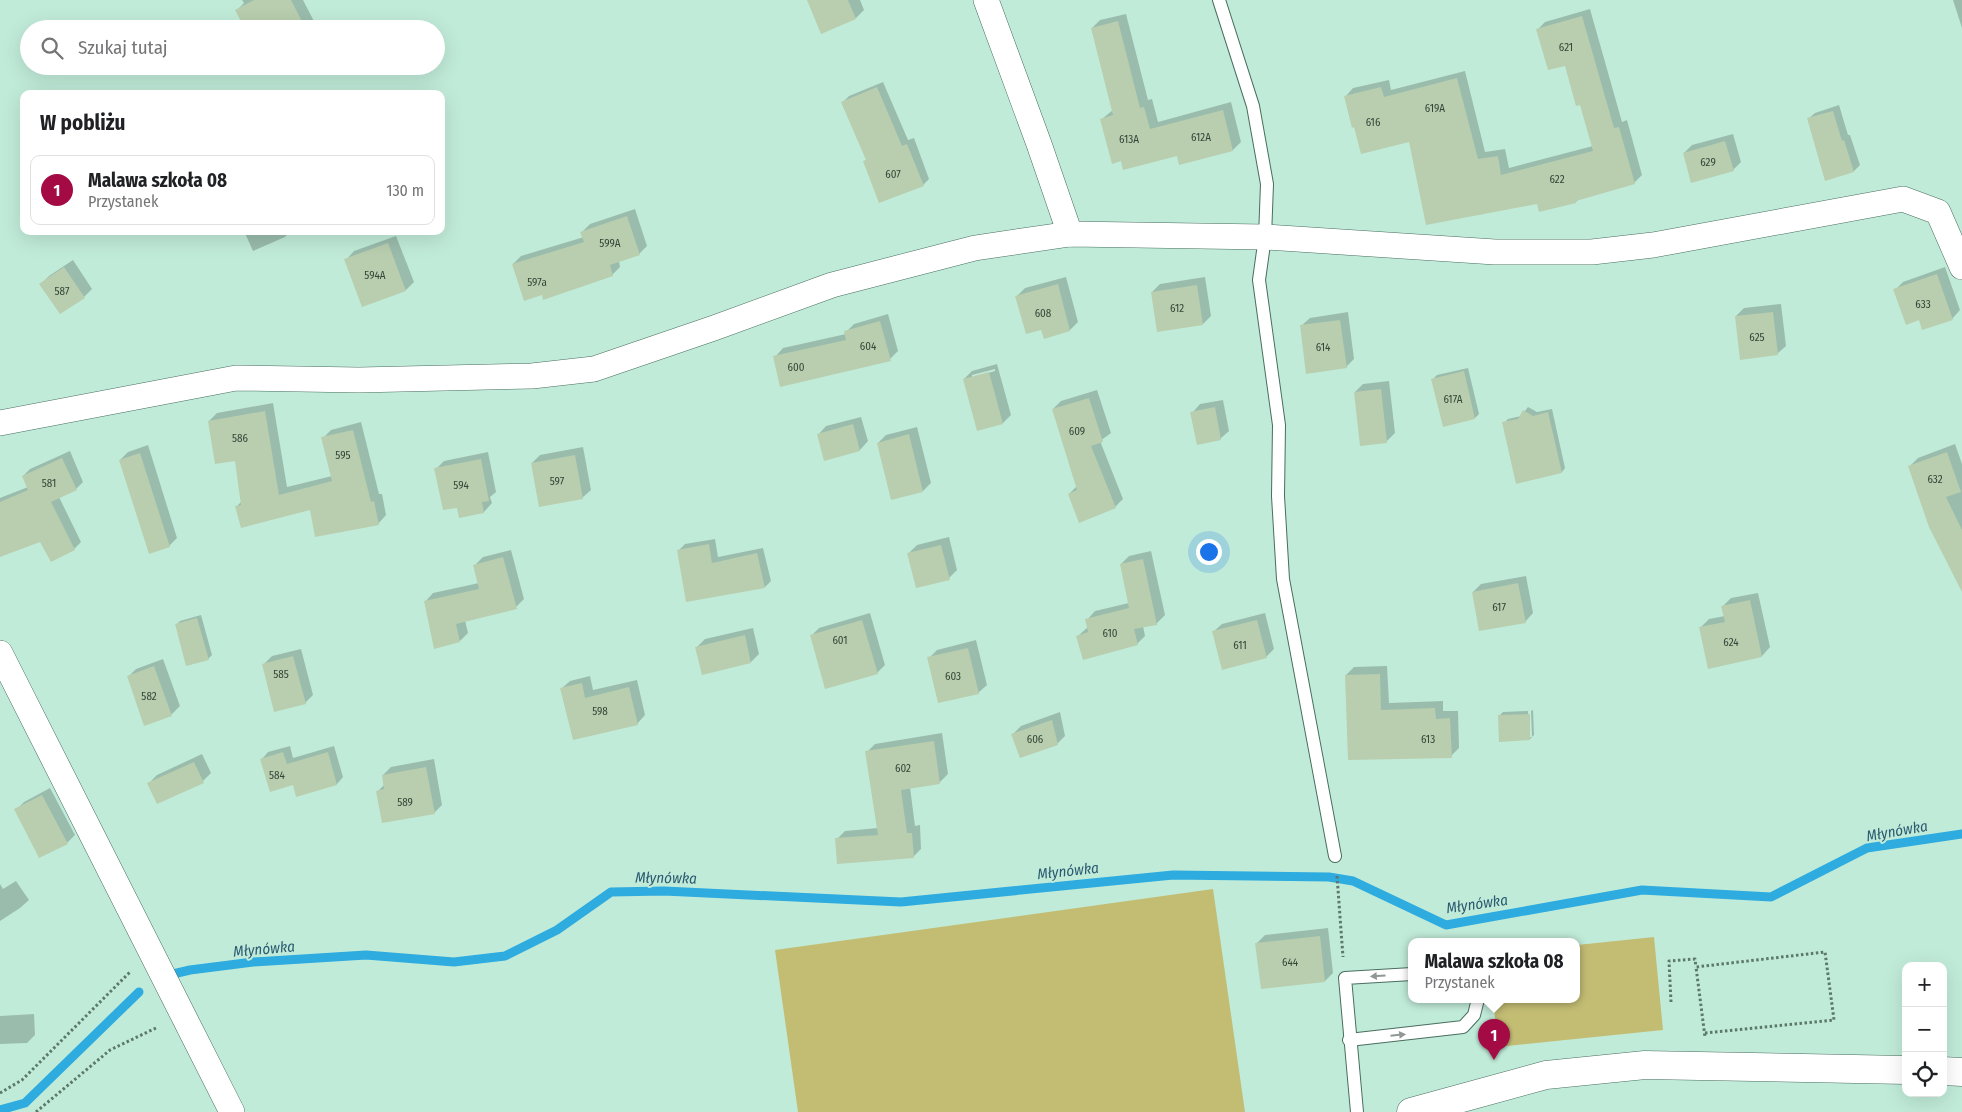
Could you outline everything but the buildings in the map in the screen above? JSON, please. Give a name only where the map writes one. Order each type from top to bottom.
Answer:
[{"type":"street","points":[[986,0],[1033,126],[1070,234]]},
{"type":"street","points":[[0,423],[236,378],[359,380],[532,376],[594,369],[832,285],[975,248],[1070,234],[1265,237],[1495,252],[1592,252],[1653,245],[1903,198],[1938,212],[1962,267]]},
{"type":"street","points":[[0,653],[232,1112]]},
{"type":"street","points":[[1411,1112],[1546,1075],[1645,1065],[1902,1070]]},
{"type":"street","points":[[1947,1071],[1962,1072]]},
{"type":"lane","points":[[1218,0],[1253,106],[1267,184],[1265,237],[1259,280],[1279,425],[1278,496],[1283,579],[1335,856]]},
{"type":"lane","points":[[1356,1112],[1344,978],[1408,974]]},
{"type":"lane","points":[[1349,1040],[1463,1027],[1474,1015],[1477,1003]]},
{"type":"path","points":[[1340,895],[1344,978]]},
{"type":"path","points":[[0,1093],[22,1080],[151,951]]},
{"type":"path","points":[[1696,967],[1825,952],[1834,1020],[1705,1033]]},
{"type":"path","points":[[1671,1002],[1669,961],[1695,959],[1709,1065]]},
{"type":"path","points":[[36,1112],[110,1050],[183,1015]]},
{"type":"shaded area","points":[[1213,889],[1245,1112],[798,1112],[775,950]]},
{"type":"shaded area","points":[[1654,937],[1663,1030],[1498,1047],[1493,1003],[1580,1003],[1580,945]]},
{"type":"waterway","name":"Młynówka","points":[[173,974],[253,962],[366,955],[454,962],[505,956],[557,930],[611,892],[664,891],[901,902],[1173,875],[1329,877],[1353,881],[1446,925],[1642,890],[1771,897],[1867,848],[1962,834]]},
{"type":"waterway","name":"Młynówka","points":[[0,1110],[25,1103],[139,992]]},
{"type":"place","name":"Malawa szkoła 08","points":[[1494,1060]]}]
